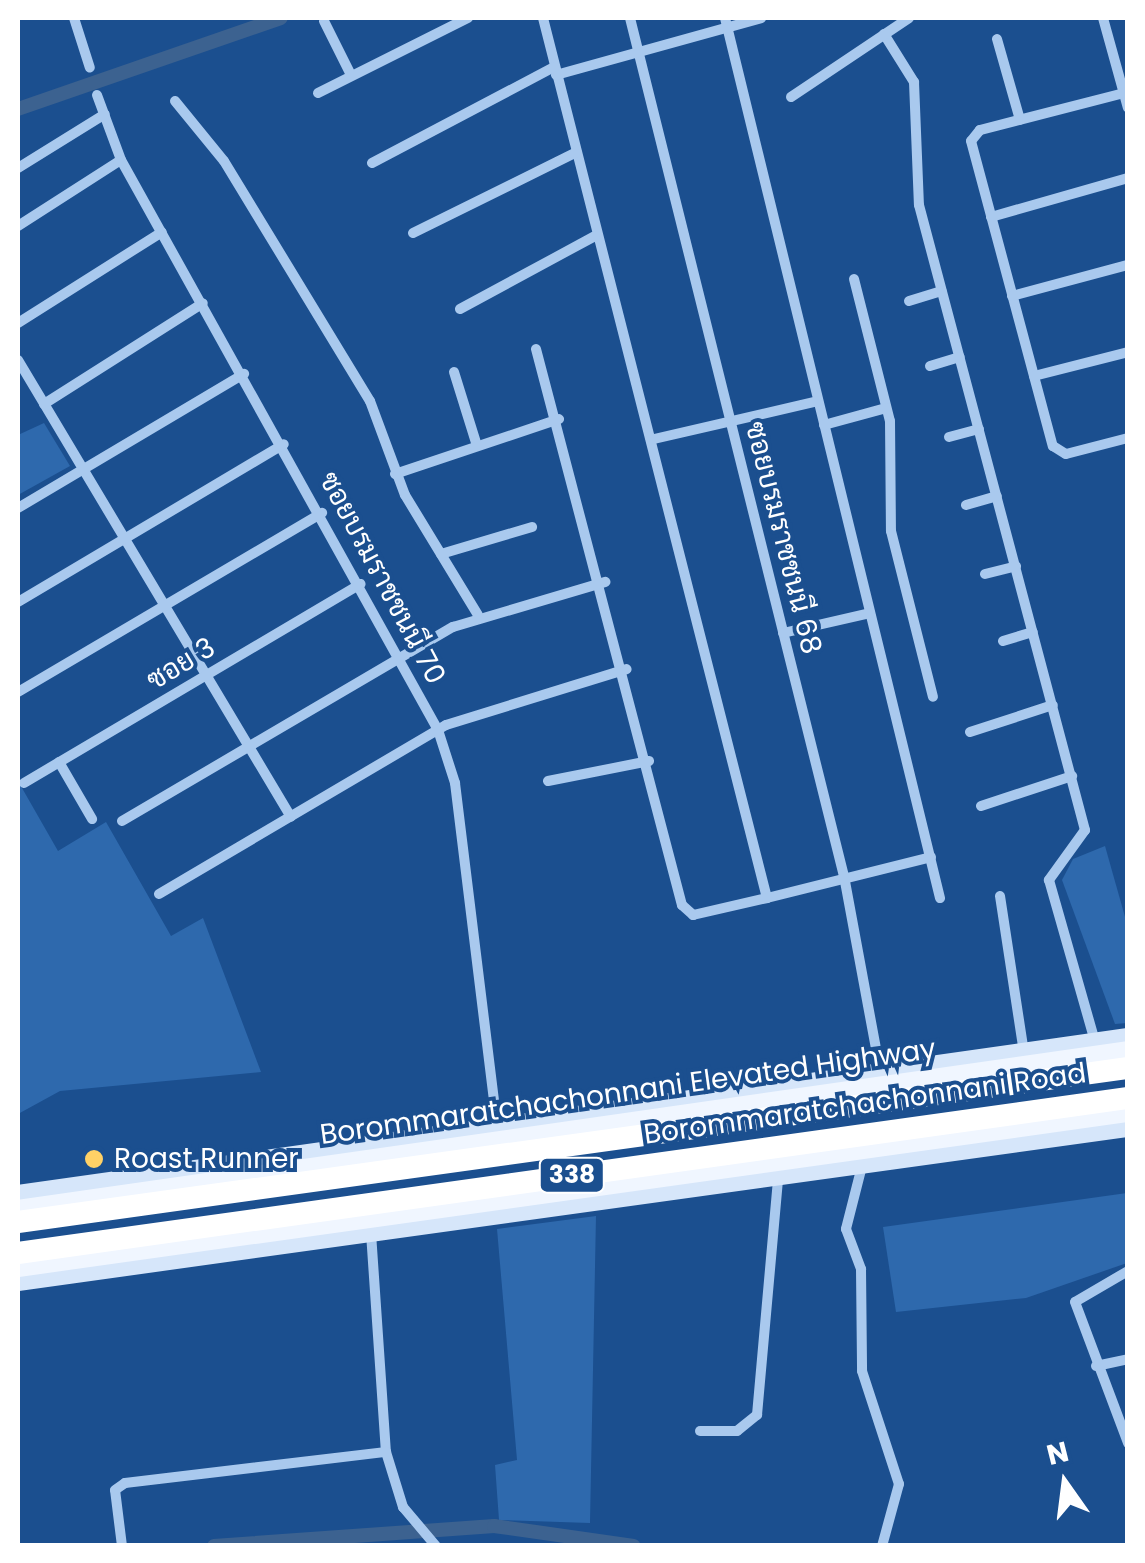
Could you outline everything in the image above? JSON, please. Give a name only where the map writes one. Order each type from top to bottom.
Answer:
[{"type":"highway","name":"Borommaratchachonnani Road","points":[[18,1222],[1128,1068]]},
{"type":"highway","name":"Borommaratchachonnani Road","points":[[18,1253],[1128,1098]]},
{"type":"main road","name":"338","points":[[18,1194],[1128,1037]]},
{"type":"main road","name":"Borommaratchachonnani Elevated Highway","points":[[18,1206],[1128,1051]]},
{"type":"main road","name":"338","points":[[18,1269],[1128,1112]]},
{"type":"main road","name":"338","points":[[18,1282],[1128,1128]]},
{"type":"street","points":[[74,18],[90,68]]},
{"type":"street","points":[[318,93],[468,18]]},
{"type":"street","points":[[543,18],[633,394],[654,439],[767,898]]},
{"type":"street","name":"ซอยบรมราชชนนี 68","points":[[630,18],[844,876],[880,1071]]},
{"type":"street","points":[[725,18],[940,898]]},
{"type":"street","points":[[372,163],[555,71],[640,58],[729,34],[761,18]]},
{"type":"street","points":[[791,97],[909,18]]},
{"type":"street","points":[[1104,18],[1128,108]]},
{"type":"street","points":[[324,21],[351,75]]},
{"type":"street","points":[[884,34],[914,82],[919,206],[1072,776],[1082,840],[1050,880],[1095,1042]]},
{"type":"street","points":[[998,39],[1020,120]]},
{"type":"street","points":[[1126,92],[972,134],[1057,454],[1128,438]]},
{"type":"street","name":"ซอยบรมราชชนนี 70","points":[[97,95],[122,160],[284,444],[438,730],[460,820],[497,1126]]},
{"type":"street","points":[[175,102],[224,160],[370,401],[395,474],[478,615]]},
{"type":"street","points":[[18,168],[104,114]]},
{"type":"street","points":[[413,233],[575,153]]},
{"type":"street","points":[[18,226],[122,160]]},
{"type":"street","points":[[991,217],[1128,178]]},
{"type":"street","points":[[18,323],[162,232]]},
{"type":"street","points":[[460,309],[595,236]]},
{"type":"street","points":[[1012,296],[1128,265]]},
{"type":"street","points":[[854,279],[886,408],[897,502],[891,531],[933,697]]},
{"type":"street","points":[[908,301],[942,291]]},
{"type":"street","points":[[44,404],[203,303]]},
{"type":"street","points":[[536,349],[604,582],[685,912],[767,898],[931,856]]},
{"type":"street","points":[[1034,376],[1128,352]]},
{"type":"street","points":[[930,366],[960,357]]},
{"type":"street","points":[[18,360],[290,817]]},
{"type":"street","points":[[454,372],[477,446]]},
{"type":"street","points":[[18,508],[244,374]]},
{"type":"street","points":[[654,439],[818,400]]},
{"type":"street","points":[[824,425],[886,408]]},
{"type":"street","points":[[395,474],[559,419]]},
{"type":"street","points":[[949,437],[979,429]]},
{"type":"street","points":[[18,602],[126,542],[284,444]]},
{"type":"street","points":[[966,505],[997,496]]},
{"type":"street","points":[[18,692],[322,513]]},
{"type":"street","points":[[441,554],[532,526]]},
{"type":"street","points":[[986,574],[1016,566]]},
{"type":"street","points":[[122,821],[399,657],[478,615],[604,582]]},
{"type":"street","name":"ซอย 3","points":[[24,783],[361,584]]},
{"type":"street","points":[[783,633],[870,613]]},
{"type":"street","points":[[1003,641],[1034,632]]},
{"type":"street","points":[[159,894],[438,730],[627,670]]},
{"type":"street","points":[[970,732],[1053,704]]},
{"type":"street","points":[[548,782],[649,761]]},
{"type":"street","points":[[59,762],[92,819]]},
{"type":"street","points":[[982,806],[1072,776]]},
{"type":"street","points":[[1000,896],[1024,1052]]},
{"type":"street","points":[[862,1166],[846,1216],[861,1268],[862,1372],[900,1484],[882,1546]]},
{"type":"street","points":[[700,1431],[737,1431],[756,1415],[778,1178]]},
{"type":"street","points":[[371,1233],[386,1452],[402,1507],[436,1546]]},
{"type":"street","points":[[1128,1271],[1075,1294],[1096,1366],[1128,1444]]},
{"type":"street","points":[[1096,1366],[1128,1359]]},
{"type":"street","points":[[121,1540],[115,1490],[125,1484],[386,1452]]},
{"type":"shaded area","points":[[44,423],[70,466],[18,495],[18,435]]},
{"type":"shaded area","points":[[18,781],[58,851],[106,822],[171,936],[203,918],[261,1072],[60,1091],[18,1114]]},
{"type":"shaded area","points":[[1105,846],[1127,924],[1127,1023],[1115,1024],[1062,880],[1073,859]]},
{"type":"shaded area","points":[[1127,1193],[1127,1263],[1026,1298],[896,1312],[883,1227]]},
{"type":"shaded area","points":[[596,1216],[590,1523],[499,1520],[495,1465],[517,1460],[497,1229]]},
{"type":"waterway","points":[[18,109],[281,18]]},
{"type":"waterway","points":[[214,1546],[494,1526],[634,1546]]},
{"type":"place","name":"Roast Runner","points":[[94,1159]]}]
